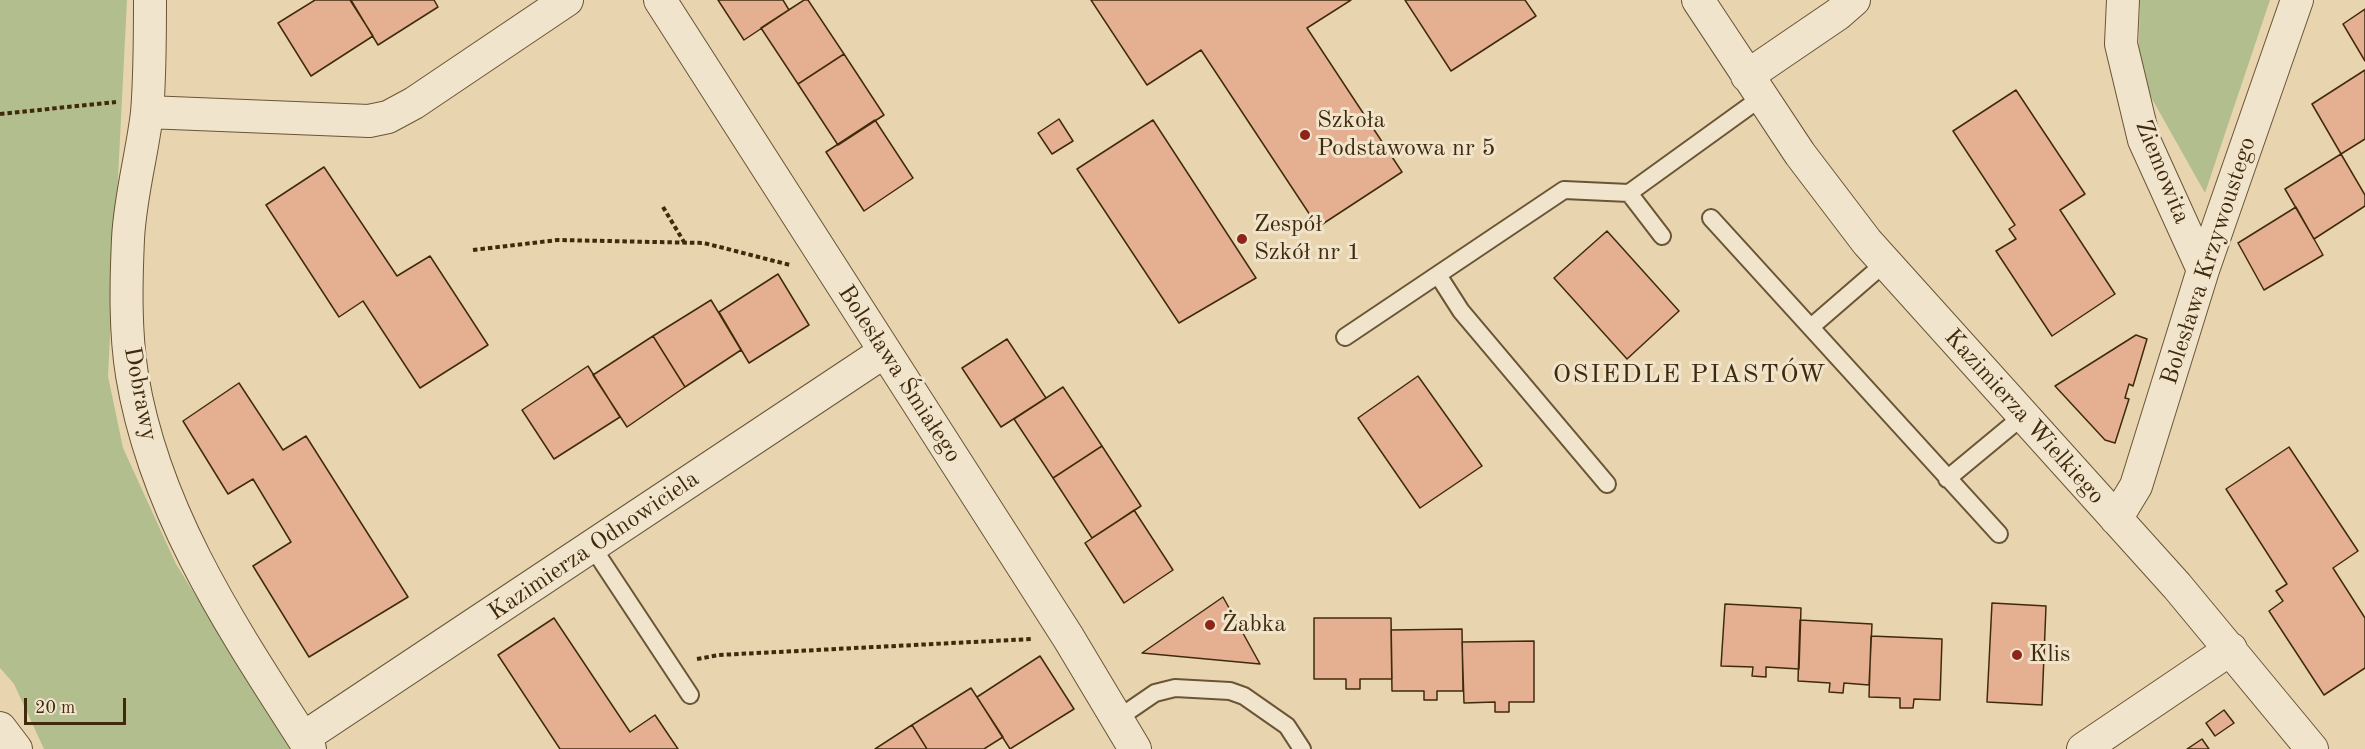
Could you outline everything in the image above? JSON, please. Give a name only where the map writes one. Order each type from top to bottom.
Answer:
[{"type":"street","name":"Dobrawy","points":[[150,0],[147,112],[128,236],[127,309],[132,374],[144,429],[184,540],[210,588],[307,744]]},
{"type":"street","points":[[147,112],[335,122],[369,121],[388,117],[414,103],[567,0]]},
{"type":"street","name":"Bolesława Śmiałego","points":[[660,0],[1068,637],[1135,749]]},
{"type":"street","name":"Kazimierza Wielkiego","points":[[1698,0],[1800,154],[1885,263],[2231,649],[2312,749]]},
{"type":"street","points":[[1755,86],[1854,0]]},
{"type":"street","name":"Ziemowita","points":[[2123,0],[2121,44],[2144,140],[2203,270]]},
{"type":"street","name":"Bolesława Krzywoustego","points":[[2116,519],[2136,486],[2203,270],[2297,0]]},
{"type":"street","name":"Kazimierza Odnowiciela","points":[[307,744],[884,352]]},
{"type":"street","points":[[2082,749],[2231,649]]},
{"type":"street","points":[[0,728],[16,749]]},
{"type":"lane","points":[[1345,337],[1564,190],[1629,193],[1755,86]]},
{"type":"lane","points":[[1629,193],[1662,236]]},
{"type":"lane","points":[[1712,218],[1999,534]]},
{"type":"lane","points":[[1811,327],[1885,263]]},
{"type":"lane","points":[[1438,275],[1461,311],[1606,484]]},
{"type":"lane","points":[[1947,479],[2023,416]]},
{"type":"lane","points":[[593,548],[690,695]]},
{"type":"lane","points":[[1117,719],[1155,693],[1174,688],[1230,691],[1244,696],[1287,726],[1302,749]]},
{"type":"path","points":[[0,114],[123,101],[147,112]]},
{"type":"path","points":[[663,207],[684,242]]},
{"type":"path","points":[[473,250],[558,240],[704,243],[820,273],[833,272]]},
{"type":"path","points":[[670,664],[719,655],[1068,637]]},
{"type":"green space","points":[[0,0],[127,0],[108,376],[123,448],[176,564],[290,749],[44,749],[14,684],[0,668]]},
{"type":"green space","points":[[2140,0],[2270,0],[2205,193],[2138,74]]},
{"type":"building","points":[[315,0],[350,0],[373,36],[311,76],[278,23]]},
{"type":"building","points":[[351,0],[434,0],[438,7],[378,45]]},
{"type":"building","points":[[718,0],[783,0],[789,10],[744,40]]},
{"type":"building","points":[[804,0],[808,0],[844,54],[798,84],[761,28]]},
{"type":"building","points":[[1091,0],[1351,0],[1307,28],[1402,172],[1318,227],[1201,50],[1147,85]]},
{"type":"building","points":[[1405,0],[1525,0],[1536,16],[1451,71]]},
{"type":"building","points":[[2365,9],[2365,61],[2343,24]]},
{"type":"building","points":[[844,54],[884,115],[838,145],[798,84]]},
{"type":"building","points":[[2365,70],[2365,139],[2341,154],[2312,104]]},
{"type":"building","points":[[2016,90],[2085,194],[2060,210],[2115,294],[2052,336],[1996,251],[2016,239],[2009,229],[2015,225],[1953,131]]},
{"type":"building","points":[[1059,119],[1073,141],[1052,154],[1038,133]]},
{"type":"building","points":[[875,120],[913,178],[864,211],[826,152]]},
{"type":"building","points":[[1153,120],[1256,278],[1179,323],[1077,169]]},
{"type":"building","points":[[2341,154],[2365,195],[2365,206],[2314,239],[2285,189]]},
{"type":"building","points":[[324,167],[397,276],[430,256],[488,345],[420,388],[363,301],[339,317],[266,205]]},
{"type":"building","points":[[2296,207],[2323,255],[2264,290],[2238,243]]},
{"type":"building","points":[[1607,231],[1679,311],[1627,359],[1554,278]]},
{"type":"building","points":[[778,274],[809,325],[749,363],[719,312]]},
{"type":"building","points":[[711,300],[741,350],[685,387],[653,336]]},
{"type":"building","points":[[2136,335],[2147,339],[2133,386],[2129,384],[2125,398],[2129,399],[2115,443],[2105,440],[2055,386]]},
{"type":"building","points":[[653,336],[685,387],[627,427],[593,375]]},
{"type":"building","points":[[1007,339],[1046,398],[1001,427],[962,368]]},
{"type":"building","points":[[588,366],[620,417],[554,459],[522,410]]},
{"type":"building","points":[[1418,376],[1482,466],[1420,508],[1358,418]]},
{"type":"building","points":[[239,383],[283,450],[306,436],[408,597],[309,657],[253,566],[291,542],[253,479],[228,494],[183,421]]},
{"type":"building","points":[[1063,387],[1102,446],[1053,478],[1014,419]]},
{"type":"building","points":[[1102,446],[1141,506],[1092,538],[1053,478]]},
{"type":"building","points":[[2289,447],[2358,551],[2333,568],[2365,618],[2365,668],[2324,695],[2269,611],[2283,601],[2276,591],[2287,584],[2226,489]]},
{"type":"building","points":[[1134,510],[1173,570],[1124,603],[1085,543]]},
{"type":"building","name":"Żabka","points":[[1223,597],[1260,664],[1142,653]]},
{"type":"building","name":"Klis","points":[[1992,603],[2046,606],[2042,705],[1987,702]]},
{"type":"building","points":[[1725,604],[1801,608],[1799,669],[1766,667],[1766,677],[1752,676],[1753,667],[1721,666]]},
{"type":"building","points":[[554,618],[630,732],[655,715],[678,749],[560,749],[498,655]]},
{"type":"building","points":[[1314,618],[1391,618],[1392,679],[1360,679],[1360,689],[1346,689],[1346,679],[1314,679]]},
{"type":"building","points":[[1800,620],[1872,624],[1869,685],[1844,683],[1843,693],[1829,692],[1830,683],[1798,681]]},
{"type":"building","points":[[1462,629],[1463,691],[1437,691],[1437,700],[1424,700],[1424,691],[1392,691],[1391,630]]},
{"type":"building","points":[[1871,636],[1942,639],[1940,700],[1914,699],[1913,708],[1900,708],[1900,698],[1869,697]]},
{"type":"building","points":[[1534,641],[1534,702],[1509,702],[1509,712],[1495,712],[1495,702],[1464,703],[1462,642]]},
{"type":"building","points":[[1040,656],[1074,709],[1010,749],[977,697]]},
{"type":"building","points":[[971,688],[1003,737],[984,749],[927,749],[912,725]]},
{"type":"building","points":[[2224,710],[2234,723],[2215,736],[2206,723]]},
{"type":"building","points":[[912,725],[927,749],[875,749]]},
{"type":"building","points":[[2202,739],[2209,749],[2187,749]]},
{"type":"place","name":"Szkoła Podstawowa nr 5","points":[[1305,135]]},
{"type":"place","name":"Zespół Szkół nr 1","points":[[1242,239]]},
{"type":"place","name":"Żabka","points":[[1210,625]]},
{"type":"place","name":"Klis","points":[[2017,655]]},
{"type":"district","name":"OSIEDLE PIASTÓW","points":[[1690,375]]}]
